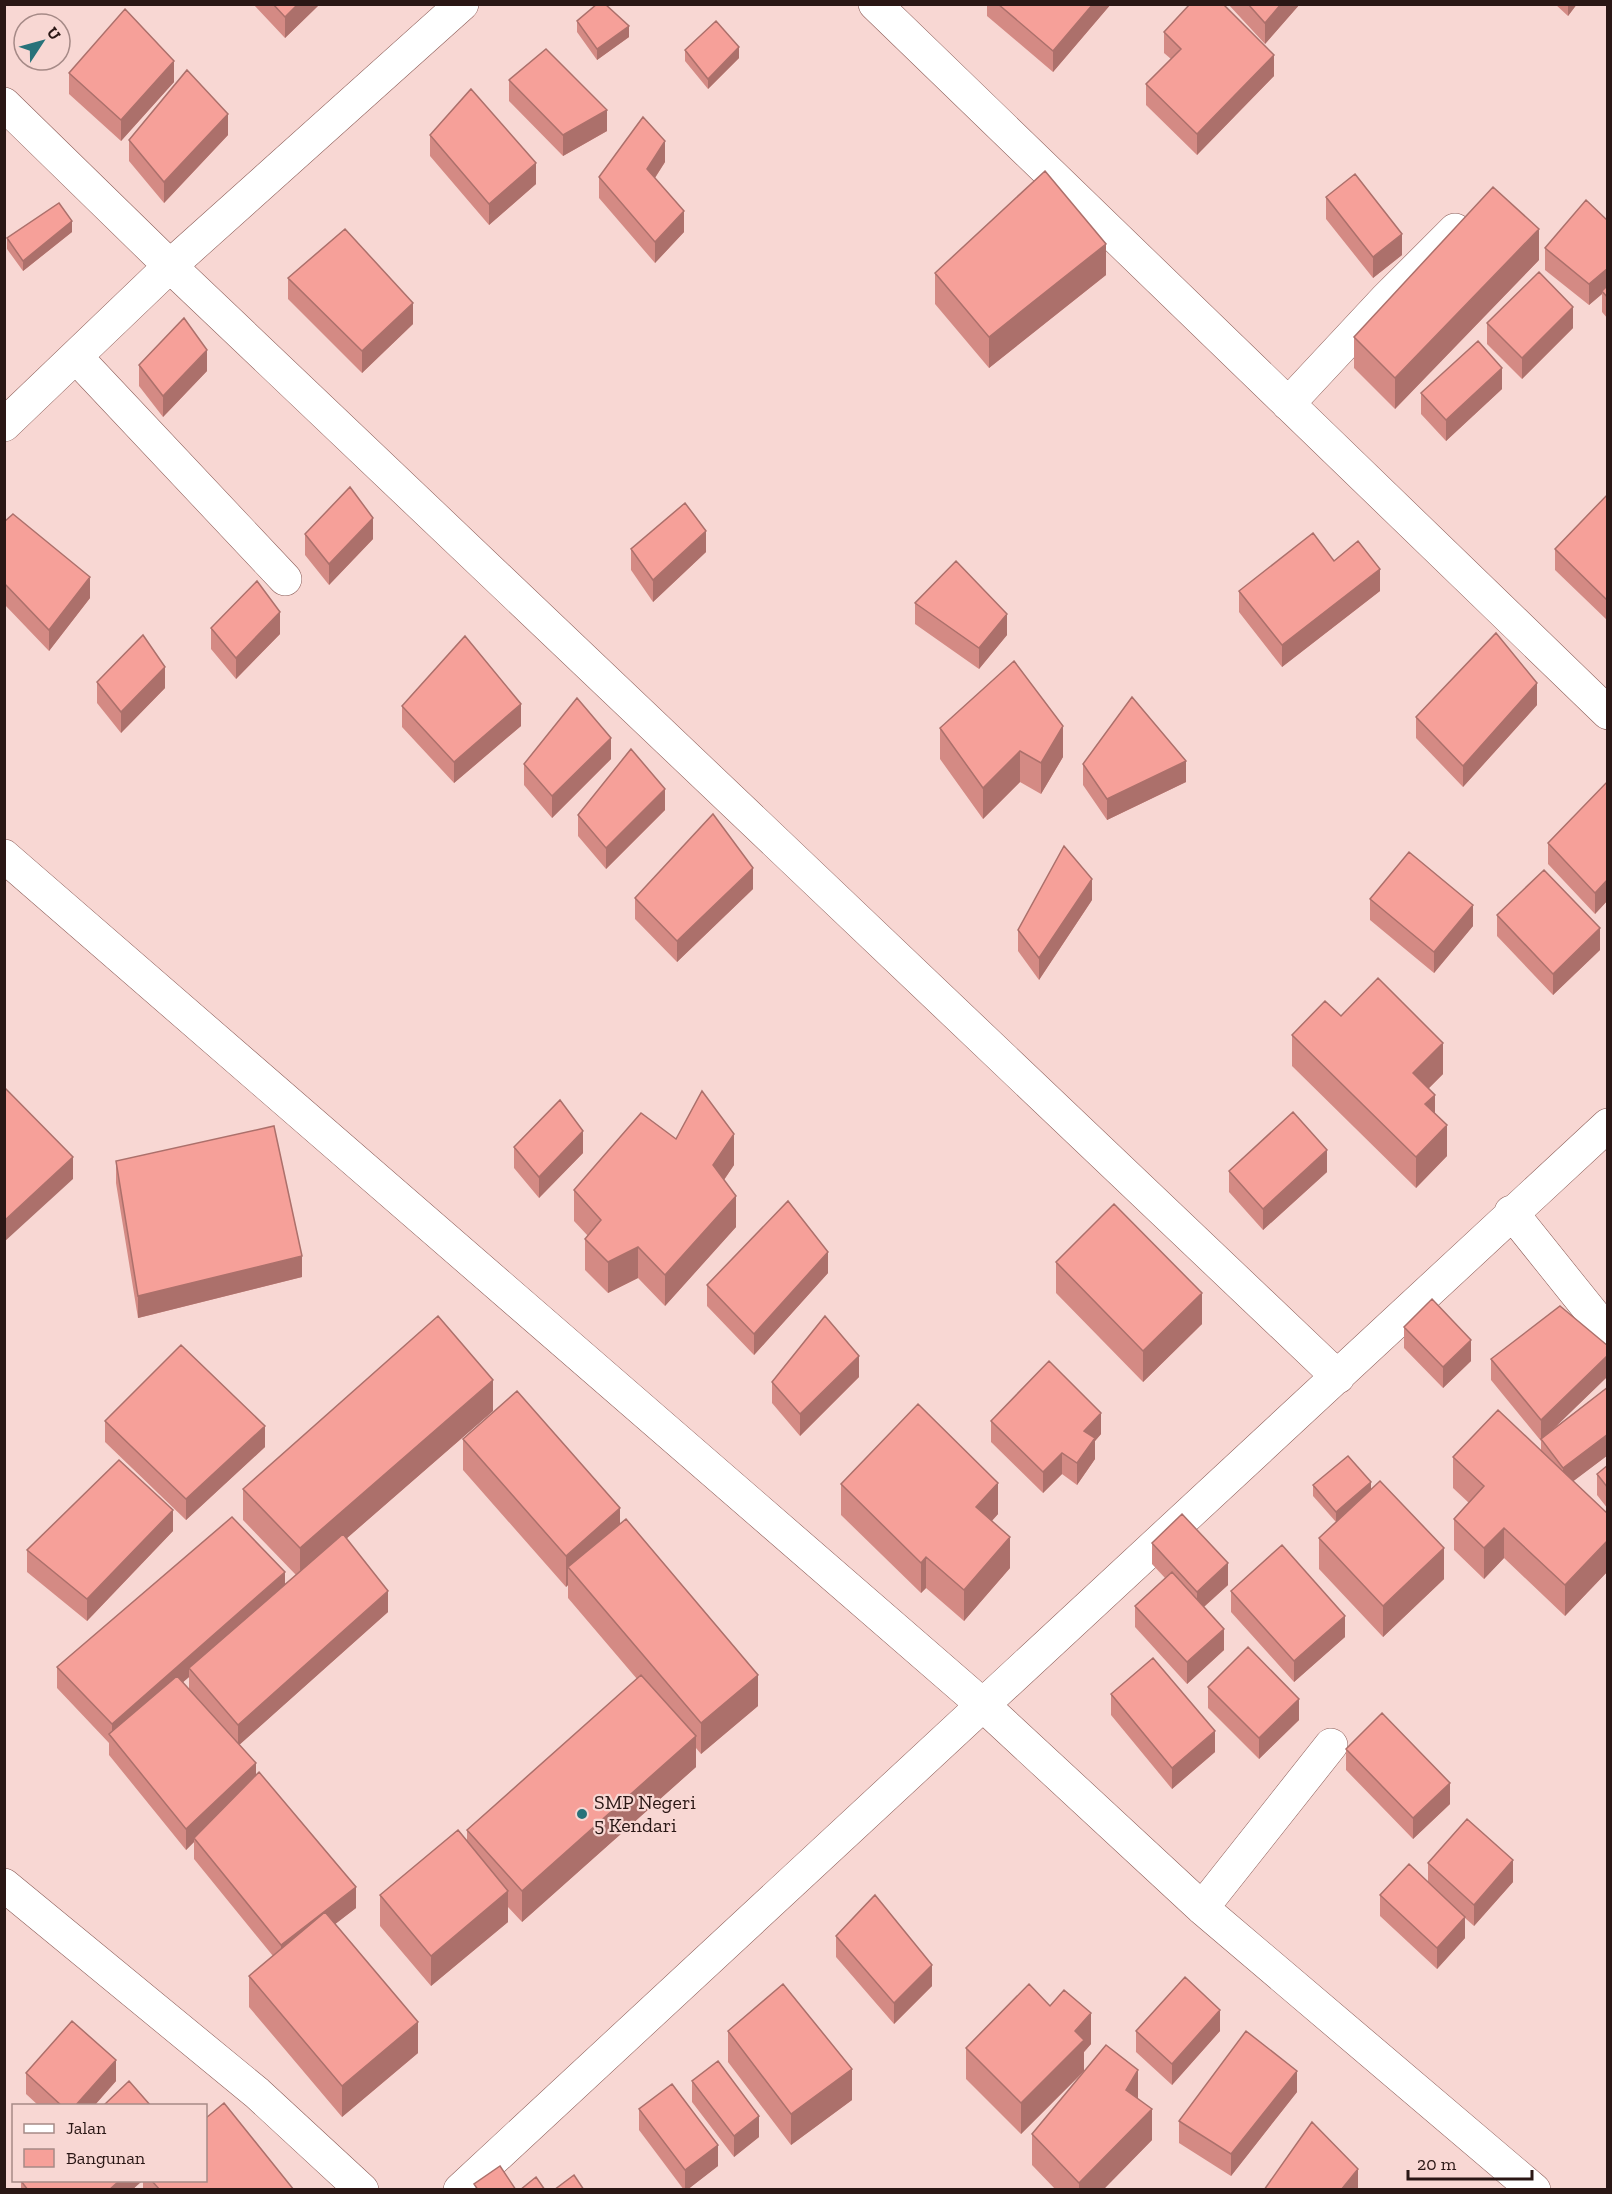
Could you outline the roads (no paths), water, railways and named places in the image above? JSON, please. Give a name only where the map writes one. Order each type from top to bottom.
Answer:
[{"type":"street","points":[[4,425],[77,358],[170,266],[462,4]]},
{"type":"street","points":[[875,4],[1608,713]]},
{"type":"street","points":[[4,104],[170,266],[1338,1377]]},
{"type":"street","points":[[1288,404],[1455,230]]},
{"type":"street","points":[[77,358],[285,579]]},
{"type":"street","points":[[4,856],[984,1706],[1202,1908],[1534,2190]]},
{"type":"street","points":[[460,2190],[1338,1377],[1511,1212],[1608,1125]]},
{"type":"street","points":[[1511,1212],[1608,1333]]},
{"type":"street","points":[[1202,1908],[1331,1745]]},
{"type":"street","points":[[8,1895],[257,2093],[362,2190]]},
{"type":"place","name":"SMP Negeri 5 Kendari","points":[[582,1814]]}]
